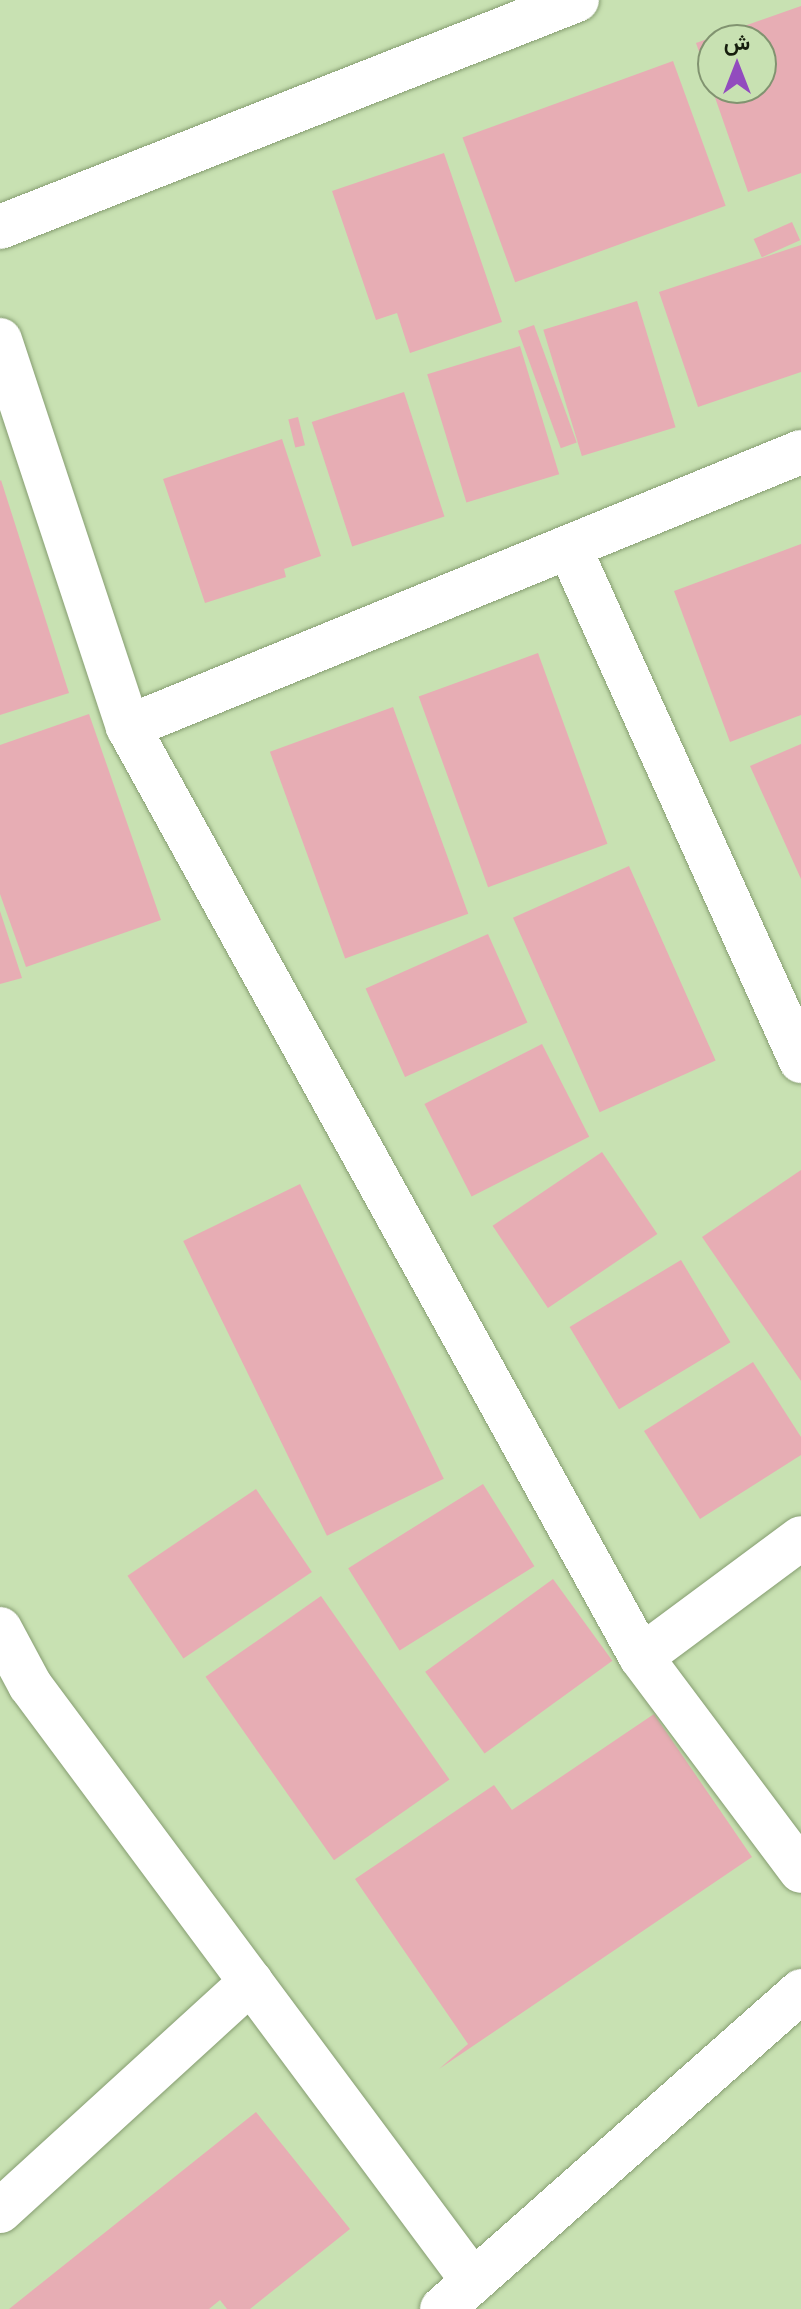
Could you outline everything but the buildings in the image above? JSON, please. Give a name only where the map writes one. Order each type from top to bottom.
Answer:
[{"type":"street","points":[[0,227],[577,0]]},
{"type":"street","points":[[0,340],[128,727],[641,1657],[801,1871]]},
{"type":"street","points":[[128,727],[801,452]]},
{"type":"street","points":[[569,547],[798,1051]]},
{"type":"street","points":[[641,1657],[801,1538]]},
{"type":"street","points":[[0,1629],[30,1685],[251,1982],[458,2295],[801,1991]]},
{"type":"street","points":[[0,2211],[251,1982]]}]
